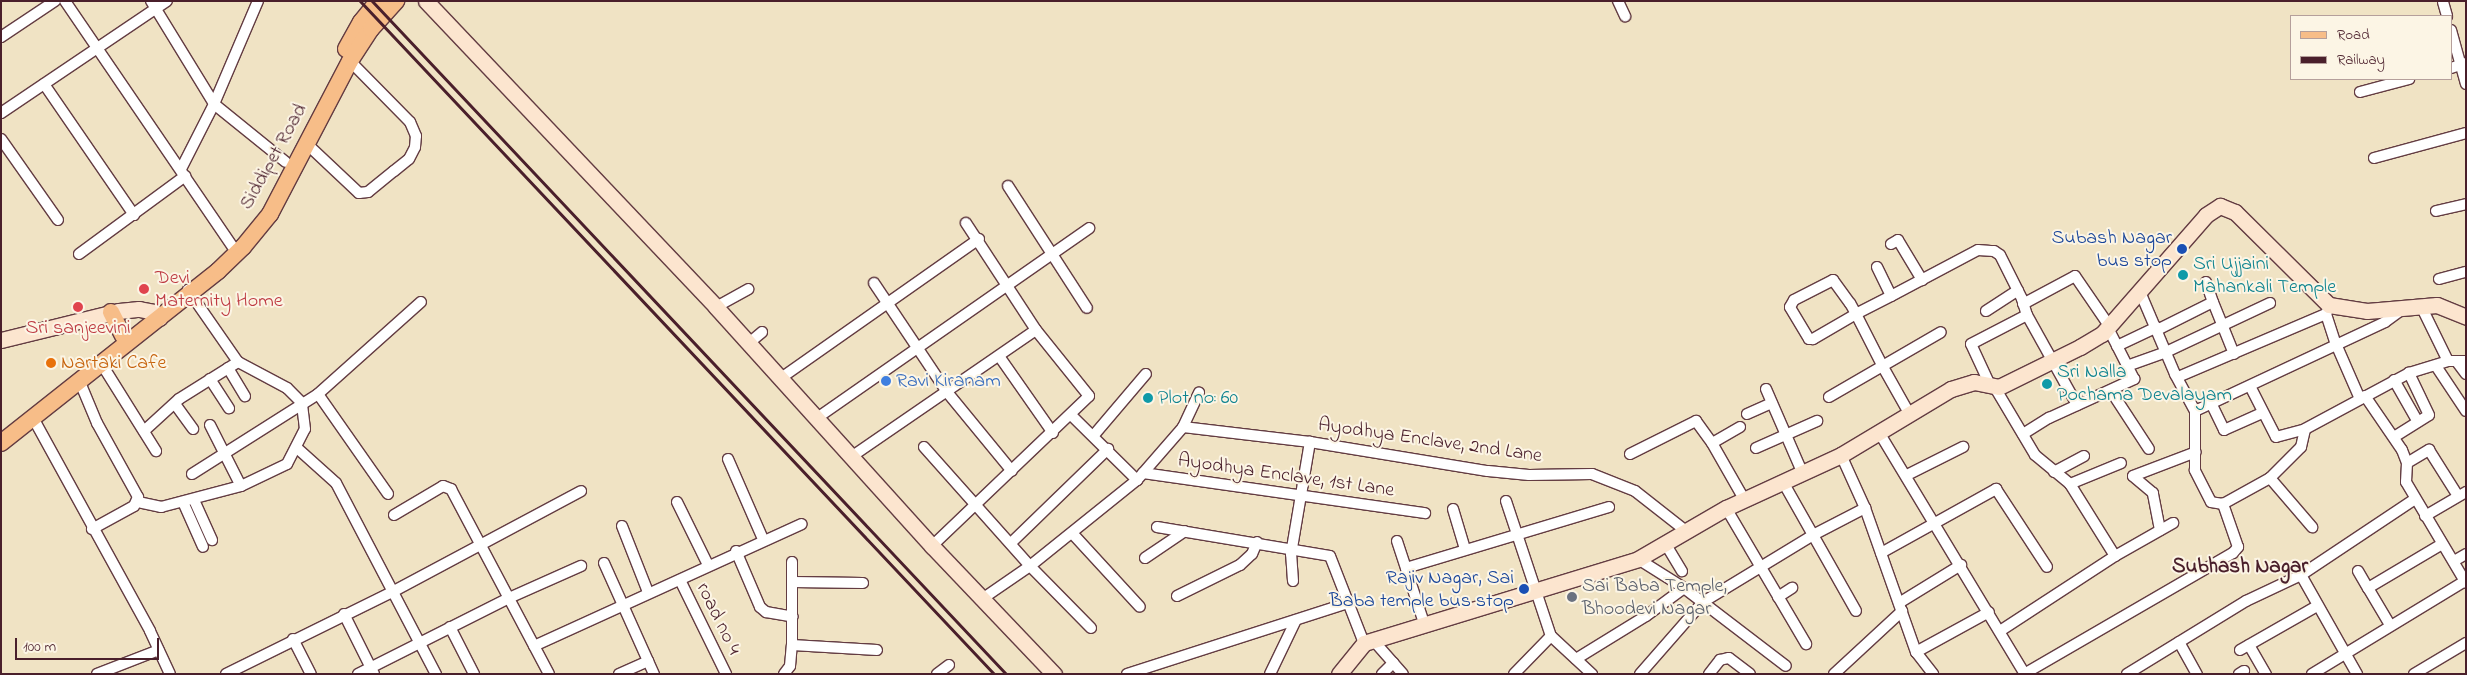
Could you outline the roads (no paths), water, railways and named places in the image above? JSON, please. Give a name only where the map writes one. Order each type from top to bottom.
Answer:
[{"type":"main road","name":"Siddipet Road","points":[[188,290],[232,246],[259,211],[361,22],[378,1]]},
{"type":"main road","name":"Siddipet Road","points":[[1,443],[243,247],[270,214],[308,145],[350,61],[371,29],[396,1]]},
{"type":"main road","points":[[111,312],[123,336]]},
{"type":"main road","name":"Siddipet Road","points":[[1,431],[123,336],[157,315]]},
{"type":"street","points":[[1,37],[55,1]]},
{"type":"street","points":[[65,1],[98,46],[232,246]]},
{"type":"street","points":[[1,113],[154,5],[167,1]]},
{"type":"street","points":[[79,254],[134,215],[183,173],[258,1]]},
{"type":"street","points":[[426,1],[716,306],[932,546],[1054,674]]},
{"type":"street","points":[[1618,1],[1626,16]]},
{"type":"street","points":[[2443,2],[2447,15]]},
{"type":"street","points":[[154,5],[214,104],[286,162]]},
{"type":"street","points":[[2452,34],[2459,65],[2466,84]]},
{"type":"street","points":[[308,145],[359,193],[368,192],[394,171],[408,159],[415,147],[416,136],[410,122],[350,61]]},
{"type":"street","points":[[2360,92],[2405,80]]},
{"type":"street","points":[[44,84],[134,215]]},
{"type":"street","points":[[2374,158],[2466,133]]},
{"type":"street","points":[[1,138],[58,220]]},
{"type":"street","points":[[1008,186],[1087,308]]},
{"type":"street","points":[[2436,211],[2466,204]]},
{"type":"street","points":[[1339,674],[1369,641],[1425,626],[1534,590],[1638,559],[1726,508],[1841,455],[1964,384],[1992,386],[2051,362],[2102,334],[2107,325],[2140,292],[2206,215],[2220,206],[2235,212],[2328,309],[2336,344],[2362,397],[2394,437],[2407,463],[2406,482],[2424,516],[2454,561],[2465,582],[2390,625],[2312,674]]},
{"type":"street","points":[[932,546],[1089,396],[1036,330],[979,240],[966,224]]},
{"type":"street","points":[[817,418],[1089,228]]},
{"type":"street","points":[[781,378],[979,240]]},
{"type":"street","points":[[1891,244],[1898,240],[1922,280]]},
{"type":"street","points":[[1910,415],[1856,314],[1836,282],[1830,279],[1794,300],[1790,307],[1809,339],[1856,314],[1922,280],[1978,250],[1988,249],[2000,255],[2018,290],[2027,316],[2051,362],[2077,405]]},
{"type":"street","points":[[1877,267],[1891,296]]},
{"type":"street","points":[[2439,279],[2466,272]]},
{"type":"street","points":[[2023,304],[2075,276],[2107,325],[2134,379],[2077,405],[2023,434]]},
{"type":"street","points":[[2206,282],[2234,354]]},
{"type":"street","points":[[874,283],[947,392],[1012,471]]},
{"type":"street","points":[[716,306],[748,289]]},
{"type":"street","points":[[92,529],[138,502],[161,507],[194,500],[242,486],[287,464],[297,448],[305,429],[302,403],[287,388],[238,362],[188,290]]},
{"type":"street","points":[[1986,311],[2018,290]]},
{"type":"street","points":[[2140,292],[2158,328],[2166,352],[2195,411],[2195,470],[2211,502],[2222,504],[2270,478],[2301,447],[2305,429]]},
{"type":"street","points":[[192,474],[318,394],[421,302]]},
{"type":"street","points":[[2117,346],[2213,302]]},
{"type":"street","points":[[2127,366],[2166,352],[2270,303]]},
{"type":"street","points":[[2178,377],[2234,354],[2328,309],[2368,311],[2437,305],[2466,317]]},
{"type":"street","points":[[2422,306],[2466,374]]},
{"type":"street","points":[[2195,411],[2386,322],[2405,307]]},
{"type":"street","points":[[1,340],[111,312],[139,309],[157,315]]},
{"type":"street","points":[[2027,316],[1971,344],[1992,386],[2035,455],[2070,484],[2115,556]]},
{"type":"street","points":[[851,457],[1036,330]]},
{"type":"street","points":[[749,343],[762,332]]},
{"type":"street","points":[[1829,397],[1941,332]]},
{"type":"street","points":[[999,356],[1053,432]]},
{"type":"street","points":[[2250,386],[2262,413],[2276,437],[2305,429],[2409,373],[2457,361]]},
{"type":"street","points":[[144,430],[210,378],[238,362]]},
{"type":"street","points":[[101,363],[156,451]]},
{"type":"street","points":[[2436,366],[2466,411]]},
{"type":"street","points":[[228,368],[245,396]]},
{"type":"street","points":[[2394,437],[2429,415],[2409,373]]},
{"type":"street","points":[[1094,435],[1146,374]]},
{"type":"street","points":[[210,378],[229,408]]},
{"type":"street","points":[[79,380],[97,423],[138,502]]},
{"type":"street","points":[[2394,380],[2418,422]]},
{"type":"street","points":[[1766,388],[1803,474]]},
{"type":"street","points":[[2111,391],[2149,449]]},
{"type":"street","points":[[982,599],[1030,566],[1140,477],[1183,427],[1199,392]]},
{"type":"street","points":[[318,394],[388,494]]},
{"type":"street","points":[[1747,414],[1772,403]]},
{"type":"street","points":[[2211,403],[2224,430],[2262,413]]},
{"type":"street","points":[[175,404],[193,429]]},
{"type":"street","points":[[1071,415],[1140,477]]},
{"type":"street","points":[[32,416],[159,650],[170,674]]},
{"type":"street","points":[[1756,448],[1817,420]]},
{"type":"street","points":[[1630,454],[1696,421],[1712,443],[1744,499]]},
{"type":"street","points":[[210,424],[242,486]]},
{"type":"street","name":"Ayodhya Enclave, 2nd Lane","points":[[1183,427],[1310,442],[1504,473],[1592,474],[1635,491],[1686,530]]},
{"type":"street","points":[[1712,443],[1740,427]]},
{"type":"street","points":[[1880,434],[1961,565],[2024,674],[2233,553],[2238,547],[2222,504]]},
{"type":"street","points":[[1293,581],[1292,547],[1310,442]]},
{"type":"street","points":[[924,447],[1012,542],[1030,566],[1091,628]]},
{"type":"street","points":[[1907,476],[1962,447]]},
{"type":"street","points":[[297,448],[331,476],[394,591],[418,643],[436,674]]},
{"type":"street","points":[[1012,542],[1108,449]]},
{"type":"street","points":[[2407,463],[2429,450],[2462,494],[2424,516]]},
{"type":"street","points":[[2160,530],[2153,493],[2133,476],[2196,452]]},
{"type":"street","points":[[1841,455],[1864,508],[1916,652],[1933,674]]},
{"type":"street","points":[[2054,472],[2084,456]]},
{"type":"street","points":[[728,459],[763,539]]},
{"type":"street","points":[[2070,484],[2121,464]]},
{"type":"street","name":"Ayodhya Enclave, 1st Lane","points":[[1140,477],[1425,513]]},
{"type":"street","points":[[2270,478],[2312,527]]},
{"type":"street","points":[[1783,482],[1856,610]]},
{"type":"street","points":[[394,515],[448,486],[548,674]]},
{"type":"street","points":[[1881,553],[1996,489],[2048,567]]},
{"type":"street","points":[[226,674],[249,669],[294,639],[394,591],[581,491]]},
{"type":"street","points":[[2127,674],[2246,602],[2301,576],[2415,499]]},
{"type":"street","points":[[194,500],[212,540]]},
{"type":"street","points":[[1506,501],[1515,534],[1551,636],[1592,674]]},
{"type":"street","points":[[183,502],[203,547]]},
{"type":"street","points":[[677,502],[708,565]]},
{"type":"street","points":[[1406,568],[1610,507]]},
{"type":"street","points":[[1726,508],[1806,644]]},
{"type":"street","points":[[1640,674],[1703,602],[1813,535],[1864,508]]},
{"type":"street","points":[[1453,509],[1465,549]]},
{"type":"street","points":[[2000,631],[2115,556],[2173,523]]},
{"type":"street","points":[[534,646],[648,592],[680,580],[736,551],[802,524]]},
{"type":"street","points":[[622,526],[648,592]]},
{"type":"street","points":[[1156,527],[1292,547],[1330,556],[1348,604],[1369,641],[1403,674]]},
{"type":"street","points":[[1145,558],[1185,531]]},
{"type":"street","points":[[1072,533],[1140,607]]},
{"type":"street","points":[[1398,541],[1425,626]]},
{"type":"street","points":[[1177,596],[1240,565],[1252,554],[1257,542]]},
{"type":"street","points":[[1665,543],[1682,570]]},
{"type":"street","points":[[2368,588],[2442,544]]},
{"type":"street","points":[[736,551],[760,607],[766,612],[793,618]]},
{"type":"street","points":[[2454,561],[2466,554]]},
{"type":"street","points":[[1638,559],[1684,588],[1786,666]]},
{"type":"street","points":[[784,674],[790,666],[792,645],[792,562]]},
{"type":"street","points":[[604,563],[654,674]]},
{"type":"street","points":[[1834,674],[1900,607],[1961,565]]},
{"type":"street","points":[[358,674],[372,670],[418,643],[509,598],[582,566]]},
{"type":"street","points":[[2358,571],[2390,625]]},
{"type":"street","points":[[2301,576],[2316,606],[2357,674]]},
{"type":"street","name":"road no 4","points":[[680,580],[726,674]]},
{"type":"street","points":[[793,582],[863,583]]},
{"type":"street","points":[[1576,659],[1646,616],[1684,588]]},
{"type":"street","points":[[1778,597],[1792,588]]},
{"type":"street","points":[[1127,674],[1348,604]]},
{"type":"street","points":[[2266,674],[2244,648],[2316,606]]},
{"type":"street","points":[[1916,652],[1989,612]]},
{"type":"street","points":[[344,614],[372,670]]},
{"type":"street","points":[[1270,674],[1296,620]]},
{"type":"street","points":[[450,627],[474,674]]},
{"type":"street","points":[[1514,674],[1551,636]]},
{"type":"street","points":[[294,639],[311,674]]},
{"type":"street","points":[[2179,642],[2197,674]]},
{"type":"street","points":[[2419,672],[2466,643]]},
{"type":"street","points":[[792,645],[877,650]]},
{"type":"street","points":[[97,674],[159,650]]},
{"type":"street","points":[[1709,674],[1720,660],[1729,658],[1750,674]]},
{"type":"street","points":[[619,674],[648,662]]},
{"type":"street","points":[[1382,674],[1393,663]]},
{"type":"street","points":[[937,674],[948,665]]},
{"type":"railway","points":[[360,1],[994,674]]},
{"type":"railway","points":[[372,1],[1006,674]]},
{"type":"place","name":"Subash Nagar bus stop","points":[[2182,249]]},
{"type":"place","name":"Sri Ujjaini Mahankali Temple","points":[[2183,275]]},
{"type":"place","name":"Devi Maternity Home","points":[[144,289]]},
{"type":"place","name":"Sri sanjeevini","points":[[78,307]]},
{"type":"place","name":"Nartaki Cafe","points":[[51,363]]},
{"type":"place","name":"Ravi Kiranam","points":[[886,381]]},
{"type":"place","name":"Sri Nalla Pochama Devalayam","points":[[2047,384]]},
{"type":"place","name":"Plot no: 60","points":[[1148,398]]},
{"type":"place","name":"Rajiv Nagar, Sai Baba temple bus stop","points":[[1524,589]]},
{"type":"place","name":"Sai Baba Temple, Bhoodevi Nagar","points":[[1572,597]]},
{"type":"district","name":"Subhash Nagar","points":[[2240,567]]}]
